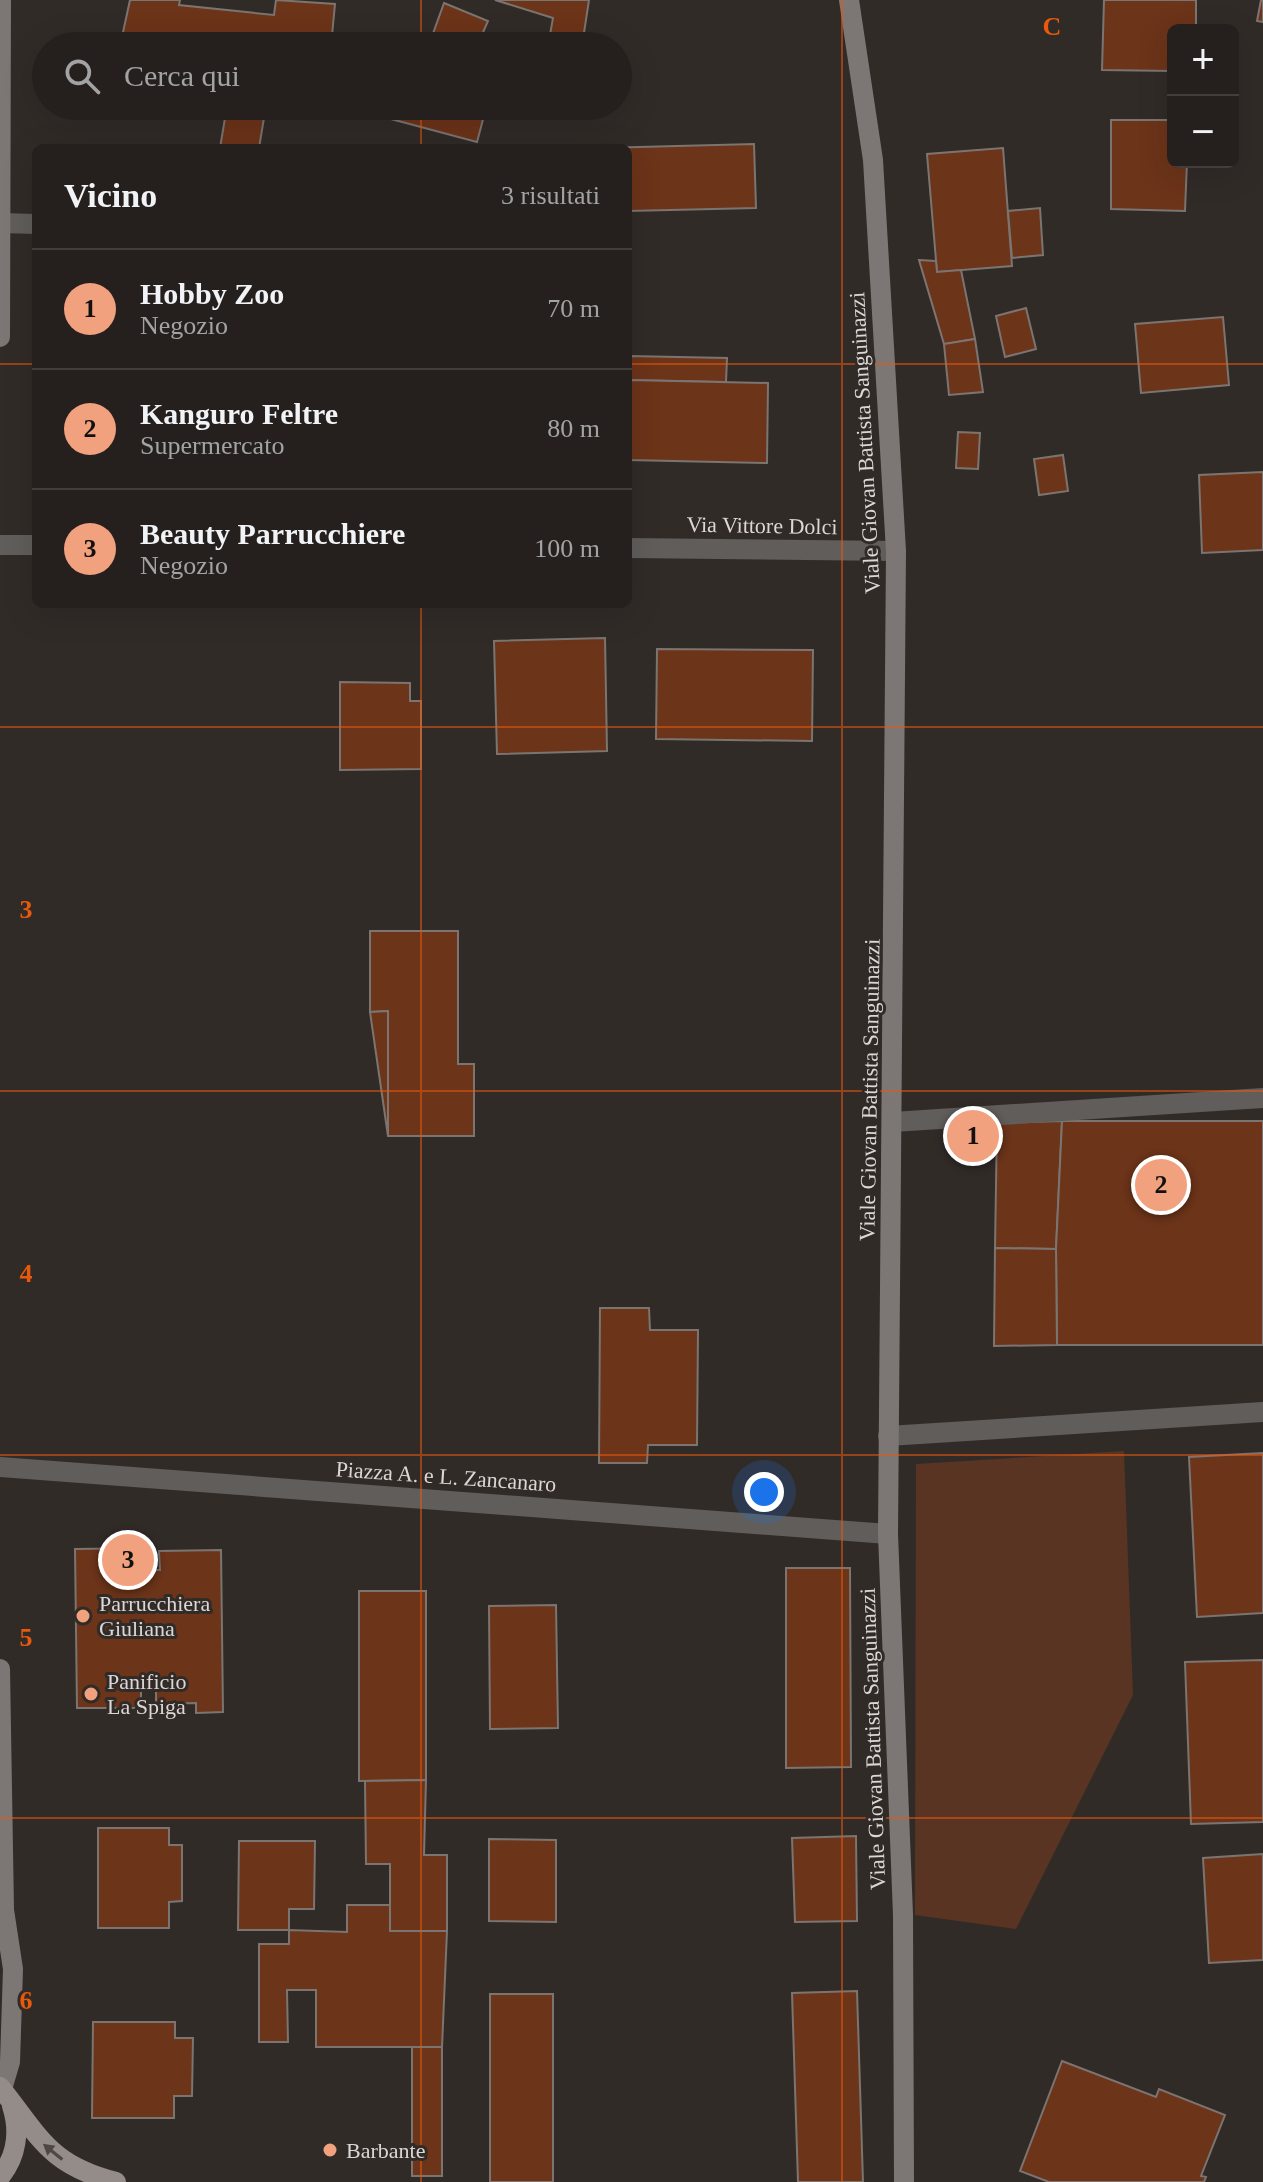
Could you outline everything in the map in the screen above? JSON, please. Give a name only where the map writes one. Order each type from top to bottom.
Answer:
[{"type":"main road","points":[[0,2177],[16,2145],[17,2121],[4,2091]]},
{"type":"main road","points":[[4,2091],[38,2140],[60,2159],[86,2174],[116,2182]]},
{"type":"street","points":[[0,337],[1,0]]},
{"type":"street","name":"Viale Giovan Battista Sanguinazzi","points":[[849,0],[873,160],[896,551],[888,1534],[903,1915],[904,2182]]},
{"type":"street","points":[[1,223],[32,224]]},
{"type":"street","points":[[0,545],[32,545]]},
{"type":"street","name":"Via Vittore Dolci","points":[[632,548],[896,551]]},
{"type":"street","points":[[893,1122],[1263,1098]]},
{"type":"street","points":[[888,1436],[1263,1412]]},
{"type":"street","name":"Piazza A. e L. Zancanaro","points":[[0,1467],[888,1534]]},
{"type":"street","points":[[0,1669],[2,1918],[13,1969],[10,2062],[4,2091]]},
{"type":"shaded area","points":[[1124,1451],[1133,1695],[1016,1929],[915,1915],[916,1464]]},
{"type":"building","points":[[130,0],[180,0],[179,5],[274,15],[276,0],[335,4],[332,32],[123,32]]},
{"type":"building","points":[[495,0],[589,0],[584,32],[550,32],[553,18]]},
{"type":"building","points":[[1104,0],[1196,0],[1196,24],[1167,24],[1167,71],[1102,70]]},
{"type":"building","points":[[1263,0],[1263,22],[1257,21]]},
{"type":"building","points":[[444,3],[488,21],[483,32],[434,32]]},
{"type":"building","points":[[225,120],[264,120],[260,144],[221,144]]},
{"type":"building","points":[[395,120],[483,120],[477,142]]},
{"type":"building","points":[[1111,120],[1167,120],[1167,168],[1187,168],[1185,211],[1111,209]]},
{"type":"building","points":[[754,144],[756,208],[632,211],[632,147]]},
{"type":"building","points":[[1003,148],[1012,266],[937,272],[927,154]]},
{"type":"building","points":[[1040,208],[1043,255],[1012,258],[1008,211]]},
{"type":"building","points":[[919,260],[936,261],[937,272],[961,270],[975,339],[944,344]]},
{"type":"building","points":[[1026,308],[1036,349],[1005,357],[996,316]]},
{"type":"building","points":[[1223,317],[1229,385],[1141,393],[1135,324]]},
{"type":"building","points":[[975,339],[983,392],[949,395],[944,344]]},
{"type":"building","points":[[632,356],[727,358],[726,382],[632,380]]},
{"type":"building","points":[[632,380],[768,383],[767,463],[632,460]]},
{"type":"building","points":[[958,432],[980,433],[978,469],[956,468]]},
{"type":"building","points":[[1063,455],[1068,491],[1039,495],[1034,459]]},
{"type":"building","points":[[1263,472],[1263,550],[1202,553],[1199,475]]},
{"type":"building","points":[[605,638],[607,751],[497,754],[494,641]]},
{"type":"building","points":[[657,649],[813,650],[812,741],[656,739]]},
{"type":"building","points":[[340,682],[410,683],[410,701],[421,701],[421,769],[340,770]]},
{"type":"building","points":[[370,931],[458,931],[458,1064],[474,1064],[474,1136],[388,1136],[388,1011],[370,1012]]},
{"type":"building","points":[[388,1011],[388,1136],[370,1012]]},
{"type":"building","points":[[1062,1121],[1056,1249],[995,1248],[997,1123]]},
{"type":"building","points":[[1062,1121],[1263,1121],[1263,1345],[1057,1345],[1056,1249]]},
{"type":"building","points":[[995,1248],[1056,1249],[1057,1345],[994,1346]]},
{"type":"building","points":[[600,1308],[649,1308],[650,1330],[698,1330],[697,1445],[648,1445],[647,1463],[599,1463]]},
{"type":"building","points":[[1263,1453],[1263,1613],[1197,1617],[1189,1457]]},
{"type":"building","points":[[147,1548],[147,1570],[160,1570],[159,1551],[221,1550],[223,1712],[196,1713],[196,1703],[156,1704],[156,1691],[141,1691],[141,1708],[77,1708],[75,1549]]},
{"type":"building","points":[[786,1568],[850,1568],[851,1767],[786,1768]]},
{"type":"building","points":[[359,1591],[426,1591],[426,1780],[359,1781]]},
{"type":"building","points":[[556,1605],[558,1728],[490,1729],[489,1606]]},
{"type":"building","points":[[1263,1660],[1263,1822],[1191,1824],[1185,1662]]},
{"type":"building","points":[[426,1780],[424,1855],[447,1855],[447,1931],[390,1931],[390,1864],[366,1864],[365,1781]]},
{"type":"building","points":[[98,1828],[169,1828],[169,1845],[182,1845],[182,1901],[169,1902],[169,1928],[98,1928]]},
{"type":"building","points":[[856,1836],[857,1921],[795,1922],[792,1838]]},
{"type":"building","points":[[489,1839],[556,1840],[556,1922],[489,1921]]},
{"type":"building","points":[[239,1841],[315,1841],[314,1909],[289,1909],[289,1930],[238,1930]]},
{"type":"building","points":[[1263,1854],[1263,1960],[1209,1963],[1203,1858]]},
{"type":"building","points":[[347,1905],[390,1905],[390,1931],[447,1931],[442,2047],[316,2047],[316,1990],[287,1990],[288,2042],[259,2042],[259,1944],[289,1944],[289,1930],[347,1932]]},
{"type":"building","points":[[857,1991],[863,2182],[798,2182],[792,1993]]},
{"type":"building","points":[[490,1994],[553,1994],[553,2182],[490,2182]]},
{"type":"building","points":[[93,2022],[175,2022],[175,2038],[193,2038],[192,2096],[174,2096],[174,2118],[92,2118]]},
{"type":"building","points":[[412,2047],[442,2047],[442,2176],[412,2176]]},
{"type":"building","points":[[1062,2061],[1156,2097],[1159,2089],[1225,2115],[1201,2176],[1206,2177],[1204,2182],[1049,2182],[1020,2171]]},
{"type":"place","name":"Hobby Zoo","points":[[973,1136]]},
{"type":"place","name":"Kanguro Feltre","points":[[1161,1185]]},
{"type":"place","name":"Beauty Parrucchiere","points":[[128,1560]]},
{"type":"place","name":"Parrucchiera Giuliana","points":[[83,1616]]},
{"type":"place","name":"Panificio La Spiga","points":[[91,1694]]},
{"type":"place","name":"Barbante","points":[[330,2150]]}]
